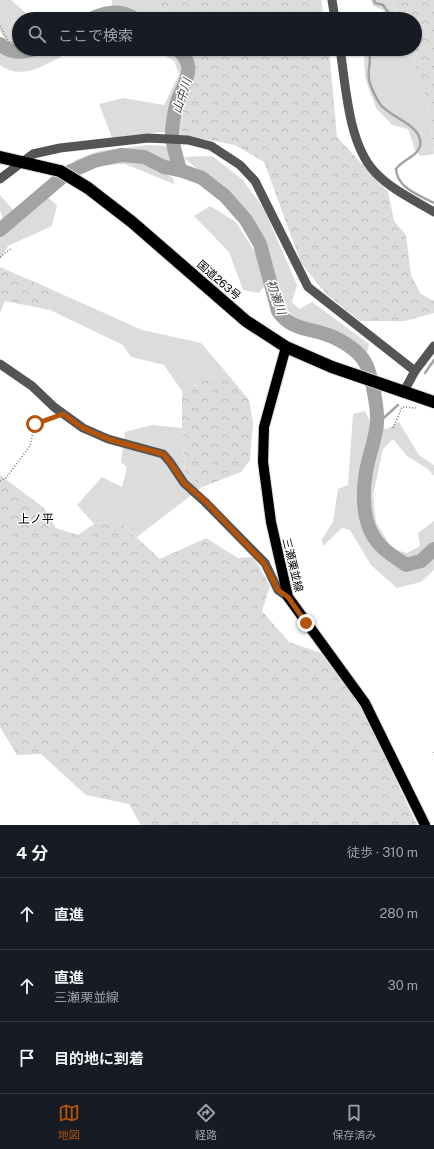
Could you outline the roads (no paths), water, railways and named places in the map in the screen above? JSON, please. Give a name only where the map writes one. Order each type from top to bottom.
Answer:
[{"type":"highway","name":"国道263号","points":[[0,156],[60,171],[88,188],[132,222],[246,321],[286,347],[332,367],[402,393],[432,402]]},
{"type":"main road","name":"三瀬栗並線","points":[[286,347],[264,427],[263,462],[271,522],[288,597],[365,703],[425,825]]},
{"type":"street","points":[[332,0],[334,12]]},
{"type":"street","points":[[341,56],[350,112],[358,142],[365,158],[374,171],[387,182],[434,212]]},
{"type":"street","points":[[0,179],[16,169],[23,161],[33,154],[60,148],[158,138],[188,140],[211,146],[240,165],[255,181],[266,199],[296,265],[308,287],[415,371]]},
{"type":"street","points":[[402,393],[415,371],[434,346]]},
{"type":"street","points":[[0,364],[32,386],[63,414],[83,428],[108,439],[163,454],[184,483],[206,502],[264,563],[278,590],[288,597]]},
{"type":"waterway","points":[[374,0],[375,3],[383,5],[388,12]]},
{"type":"waterway","name":"山中川","points":[[0,44],[12,51]]},
{"type":"waterway","name":"山中川","points":[[180,170],[173,145],[172,130],[176,105],[185,83],[188,70],[184,56]]},
{"type":"waterway","points":[[370,56],[369,79],[378,101],[391,114],[412,127],[420,139],[420,146],[416,153],[396,169],[397,176],[400,181],[410,190],[434,203]]},
{"type":"waterway","name":"初瀬川","points":[[0,230],[67,173],[94,161],[121,155],[144,157],[164,167],[180,170],[202,178],[225,196],[246,220],[260,244],[278,311],[283,317],[293,325],[325,334],[343,342],[359,354],[366,364],[376,402],[377,417],[376,433],[366,472],[364,494],[366,516],[373,536],[386,551],[406,565],[421,561],[434,549]]},
{"type":"waterway","points":[[425,373],[434,360]]},
{"type":"waterway","points":[[377,424],[398,405]]},
{"type":"waterway","name":"初瀬川","points":[[421,561],[434,558]]},
{"type":"district","name":"上ノ平","points":[[36,519]]}]
